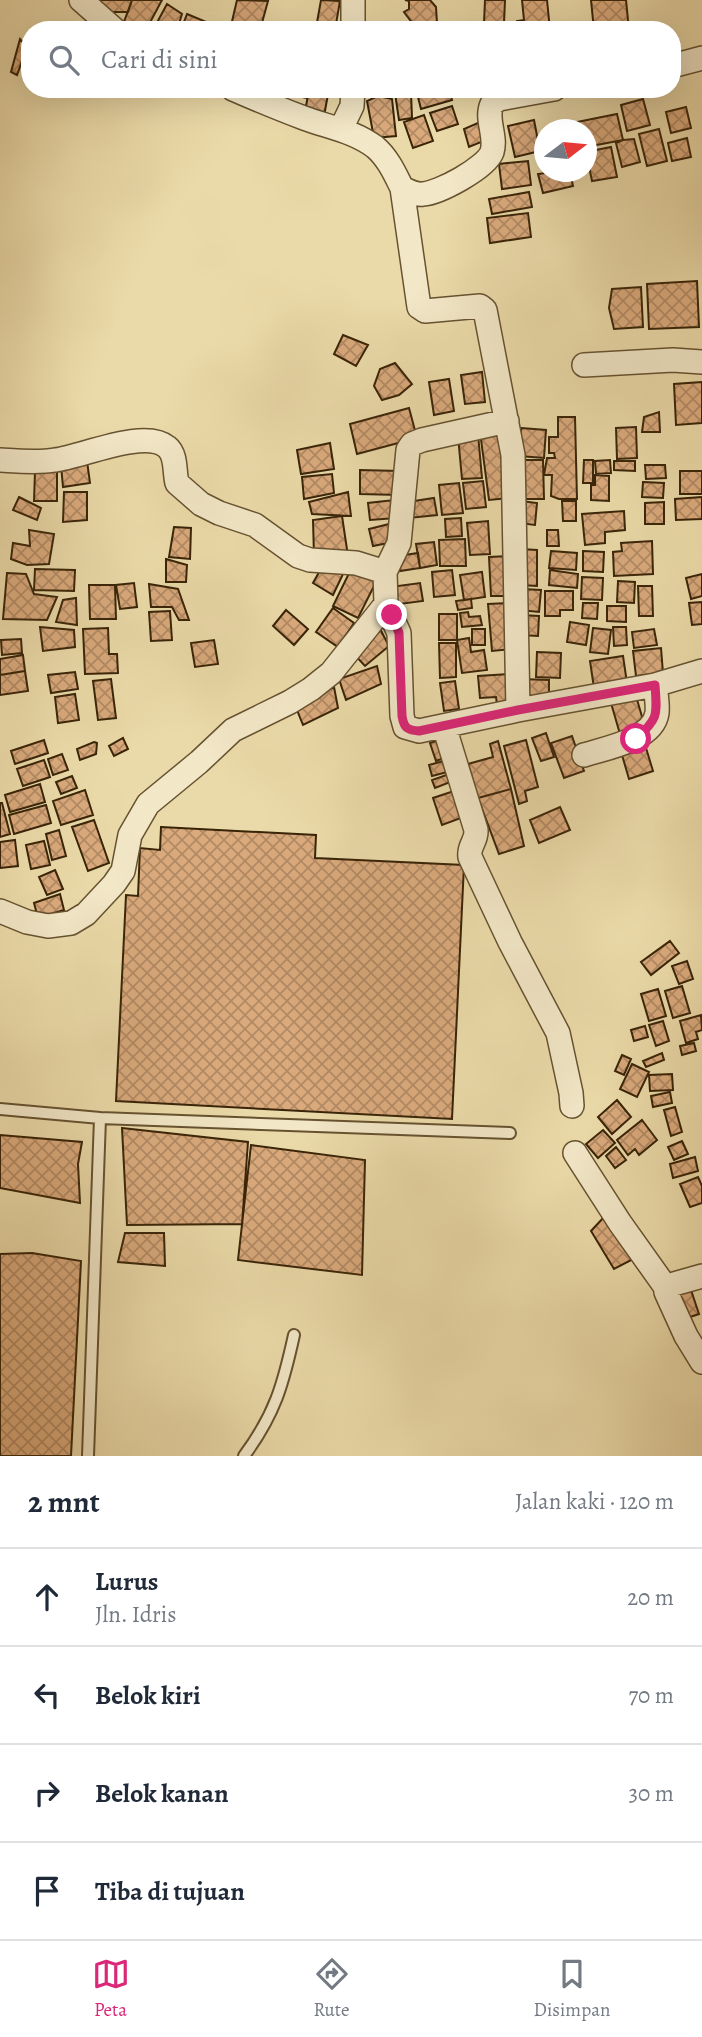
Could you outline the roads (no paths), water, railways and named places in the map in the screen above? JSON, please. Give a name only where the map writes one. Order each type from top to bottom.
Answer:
[{"type":"street","points":[[81,0],[105,21]]},
{"type":"street","points":[[353,0],[353,21]]},
{"type":"street","points":[[681,64],[702,58]]},
{"type":"street","points":[[255,98],[341,130],[378,149],[392,166],[402,188],[418,304],[425,311],[483,307],[513,455],[518,710]]},
{"type":"street","points":[[341,130],[352,106],[352,98]]},
{"type":"street","points":[[402,188],[417,194],[435,191],[481,166],[492,153],[493,132],[489,115],[492,104],[504,98]]},
{"type":"street","points":[[584,365],[673,360],[702,362]]},
{"type":"street","points":[[507,421],[422,440],[412,444],[408,450],[399,543],[385,572],[386,604],[399,633],[403,724],[408,729],[419,731],[655,685],[702,671]]},
{"type":"street","points":[[0,460],[55,460],[116,444],[158,442],[166,445],[173,455],[177,483],[201,504],[219,513],[255,524],[298,556],[324,561],[356,562],[385,572]]},
{"type":"street","points":[[0,911],[27,922],[48,926],[71,923],[86,914],[123,871],[130,835],[148,804],[233,730],[290,702],[331,673],[386,604]]},
{"type":"street","points":[[584,755],[636,739],[649,727],[657,715],[655,685]]},
{"type":"street","points":[[444,726],[476,830],[477,836],[469,852],[470,857],[510,942],[558,1032],[572,1106]]},
{"type":"street","points":[[575,1153],[667,1289],[666,1296],[702,1362]]},
{"type":"street","points":[[667,1289],[674,1284],[702,1276]]},
{"type":"lane","points":[[0,1109],[100,1118],[510,1133]]},
{"type":"lane","points":[[88,1456],[100,1118]]},
{"type":"lane","points":[[244,1456],[262,1431],[284,1383],[294,1335]]}]
